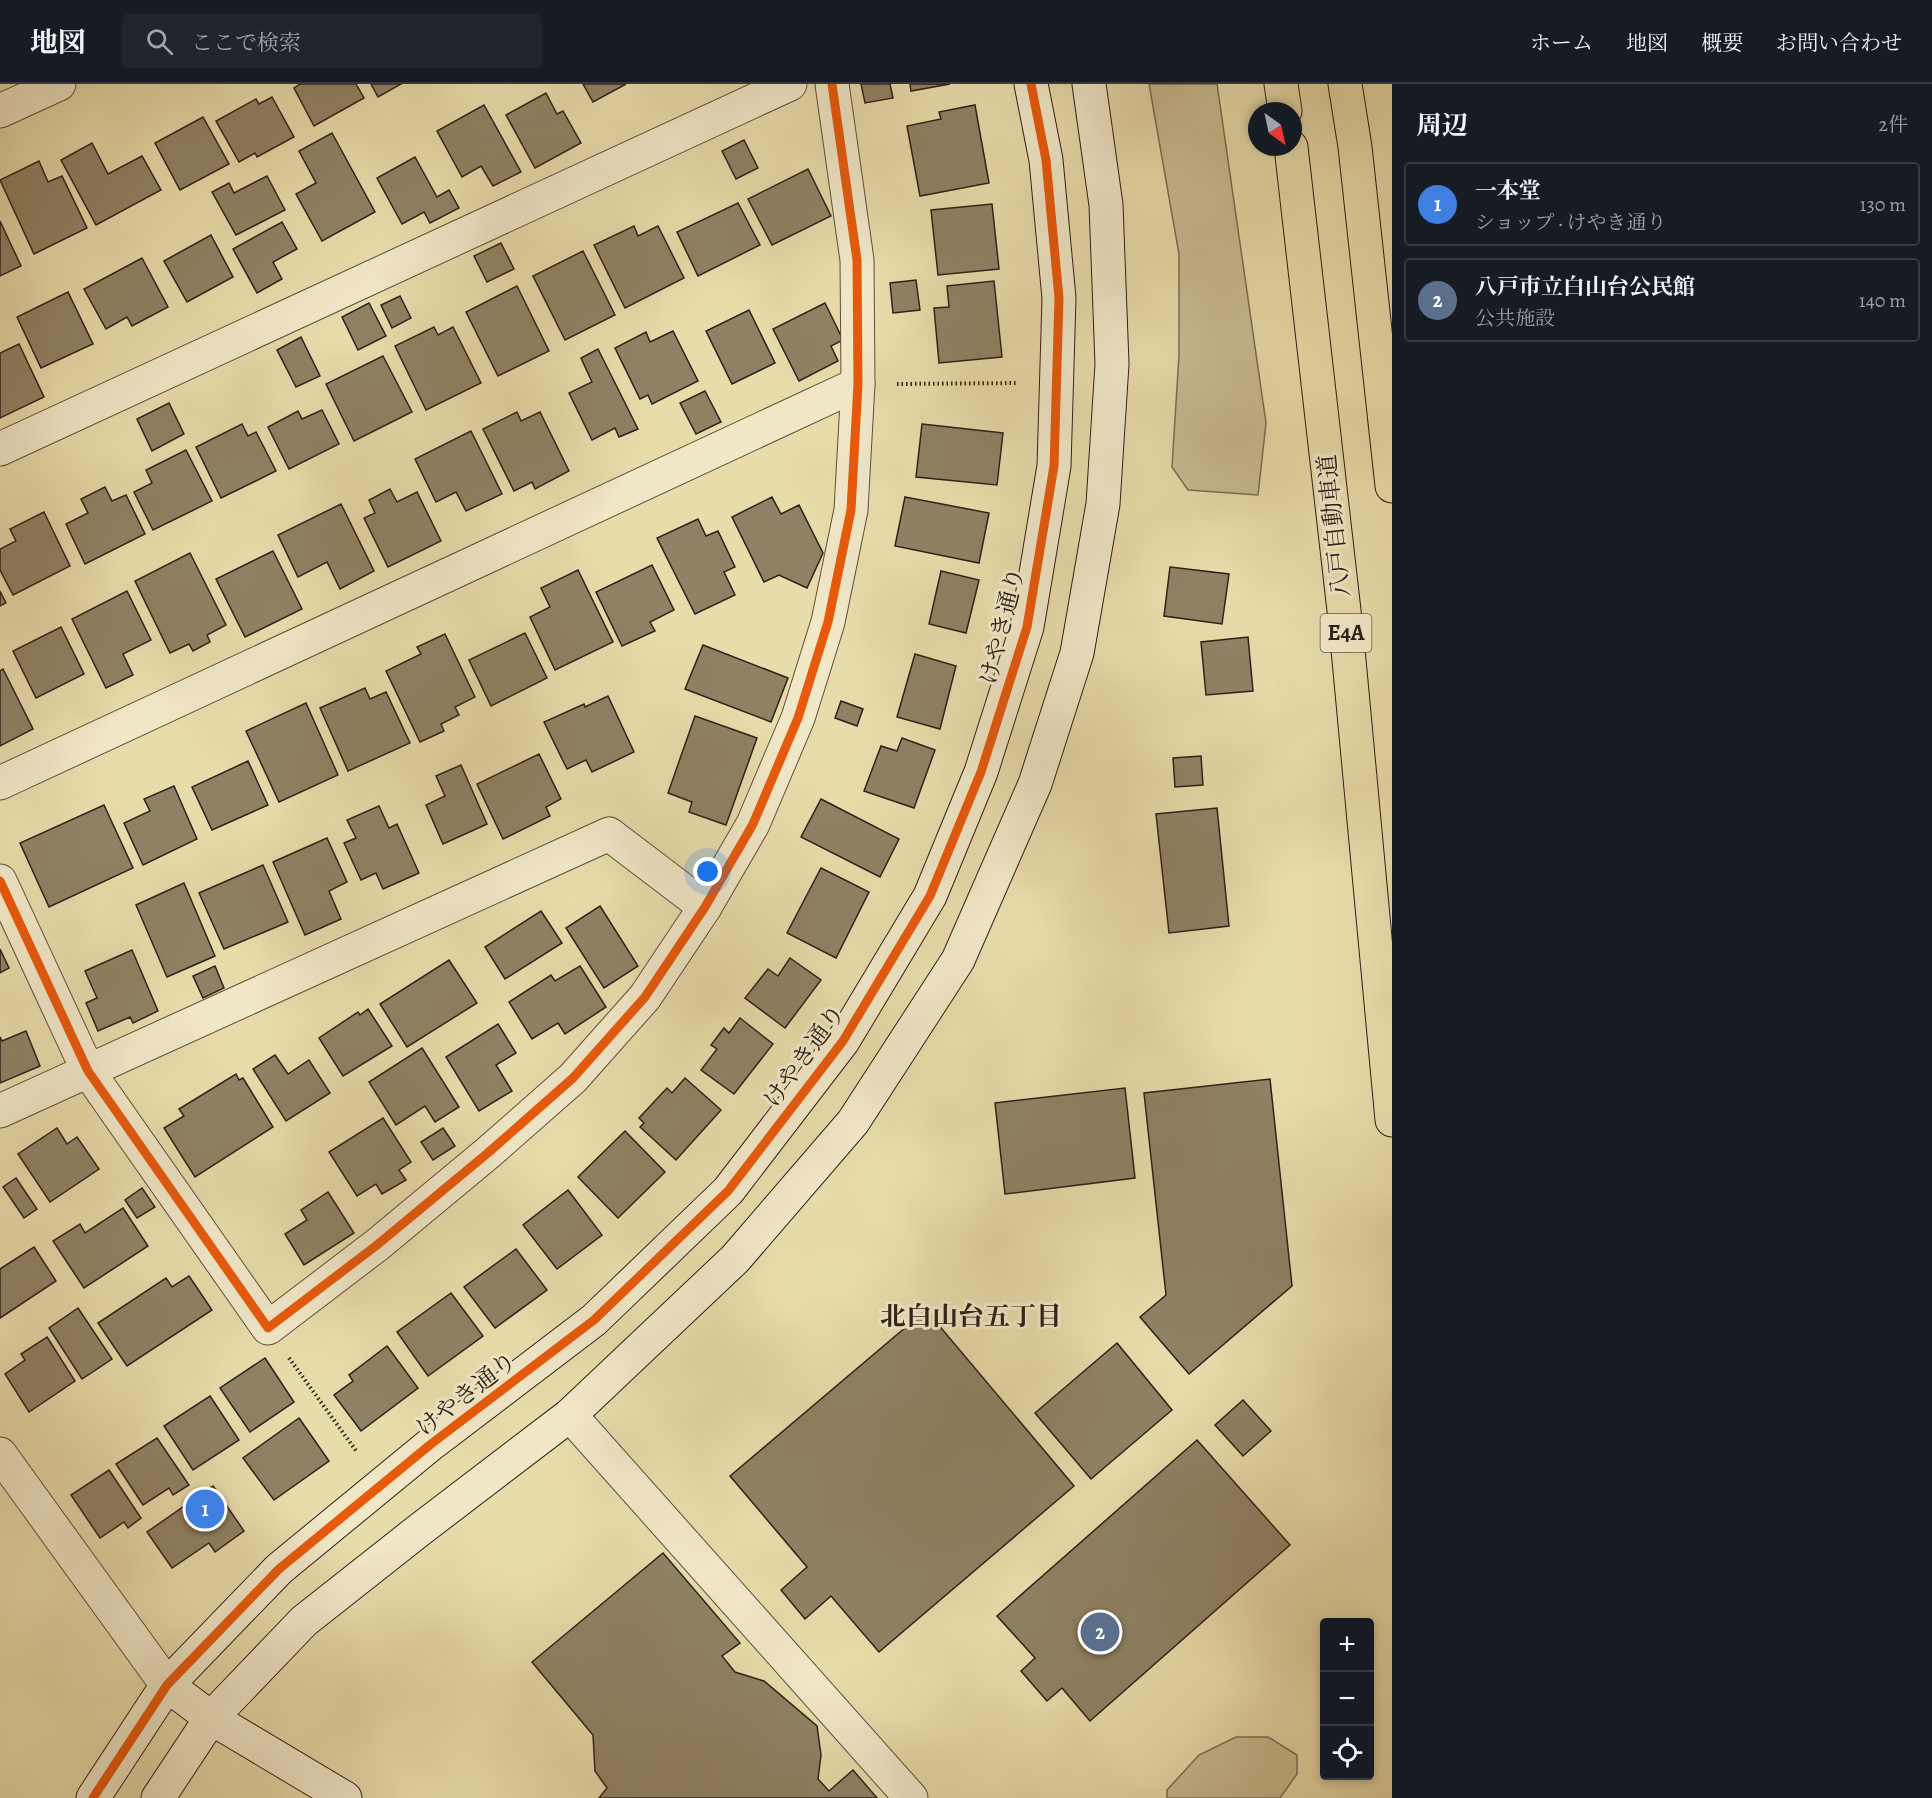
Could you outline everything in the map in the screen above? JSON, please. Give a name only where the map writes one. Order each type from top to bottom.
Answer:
[{"type":"highway","points":[[1281,84],[1284,102]]},
{"type":"highway","points":[[1345,84],[1355,147],[1392,486]]},
{"type":"highway","name":"八戸自動車道","points":[[1292,156],[1346,628],[1392,1120]]},
{"type":"street","points":[[0,111],[59,84]]},
{"type":"street","points":[[0,449],[790,84]]},
{"type":"street","points":[[0,881],[88,1071],[268,1328],[376,1245],[489,1152],[573,1077],[645,997],[705,907],[757,813],[798,718],[828,622],[851,510],[858,384],[857,260],[832,84]]},
{"type":"street","name":"けやき通り","points":[[93,1798],[166,1685],[279,1569],[431,1444],[594,1320],[728,1191],[843,1041],[930,896],[981,772],[1027,627],[1054,466],[1059,298],[1046,160],[1031,84]]},
{"type":"street","points":[[158,1798],[211,1718],[304,1621],[570,1415],[735,1259],[853,1122],[958,960],[1035,784],[1077,653],[1103,504],[1112,364],[1106,205],[1089,84]]},
{"type":"street","points":[[0,783],[858,384]]},
{"type":"street","points":[[0,1111],[609,834],[705,907]]},
{"type":"street","points":[[570,1415],[911,1798]]},
{"type":"street","points":[[0,1454],[166,1685],[211,1718],[345,1798]]},
{"type":"path","points":[[858,384],[1019,383]]},
{"type":"path","points":[[268,1328],[357,1452]]},
{"type":"shaded area","points":[[1149,84],[1217,84],[1266,423],[1258,495],[1188,490],[1172,467],[1179,355],[1179,254]]},
{"type":"shaded area","points":[[1236,1737],[1268,1737],[1297,1755],[1297,1774],[1280,1798],[1167,1798],[1167,1790],[1199,1755]]},
{"type":"building","points":[[300,84],[356,84],[364,98],[314,126],[294,88]]},
{"type":"building","points":[[371,84],[401,84],[378,97]]},
{"type":"building","points":[[583,84],[626,84],[593,102]]},
{"type":"building","points":[[861,84],[890,84],[893,98],[865,103]]},
{"type":"building","points":[[910,84],[950,84],[911,91]]},
{"type":"building","points":[[546,93],[557,114],[563,111],[581,143],[535,168],[506,115]]},
{"type":"building","points":[[272,97],[294,137],[257,157],[255,153],[239,162],[216,121],[256,99],[259,104]]},
{"type":"building","points":[[484,105],[521,172],[493,186],[481,166],[462,177],[437,131]]},
{"type":"building","points":[[975,105],[989,183],[920,196],[907,126],[941,119],[939,112]]},
{"type":"building","points":[[203,117],[229,164],[180,190],[155,143]]},
{"type":"building","points":[[332,133],[375,212],[322,241],[296,194],[316,183],[299,151]]},
{"type":"building","points":[[744,140],[758,168],[736,179],[722,151]]},
{"type":"building","points":[[92,143],[108,174],[142,156],[161,190],[96,225],[61,160]]},
{"type":"building","points":[[415,157],[437,197],[449,190],[459,208],[430,223],[424,212],[402,224],[377,178]]},
{"type":"building","points":[[39,161],[48,182],[62,176],[87,228],[34,254],[0,180]]},
{"type":"building","points":[[808,169],[831,216],[772,245],[748,199]]},
{"type":"building","points":[[267,176],[285,210],[236,235],[212,192],[229,183],[234,193]]},
{"type":"building","points":[[738,203],[760,245],[698,276],[677,232]]},
{"type":"building","points":[[992,204],[999,269],[938,275],[931,210]]},
{"type":"building","points":[[0,221],[21,266],[0,276]]},
{"type":"building","points":[[282,222],[297,249],[273,262],[282,279],[257,293],[233,249]]},
{"type":"building","points":[[634,226],[638,236],[658,226],[684,278],[625,308],[594,245]]},
{"type":"building","points":[[211,235],[233,277],[187,302],[164,261]]},
{"type":"building","points":[[501,243],[514,269],[487,282],[474,256]]},
{"type":"building","points":[[583,251],[615,315],[565,340],[533,276]]},
{"type":"building","points":[[142,258],[168,307],[132,326],[127,317],[106,329],[84,289]]},
{"type":"building","points":[[916,280],[920,310],[893,313],[890,283]]},
{"type":"building","points":[[994,281],[1002,357],[939,363],[934,308],[949,307],[947,286]]},
{"type":"building","points":[[517,286],[549,351],[498,376],[466,312]]},
{"type":"building","points":[[68,292],[93,344],[41,368],[17,317]]},
{"type":"building","points":[[400,296],[411,318],[392,328],[381,305]]},
{"type":"building","points":[[369,303],[386,336],[358,350],[342,317]]},
{"type":"building","points":[[825,303],[843,340],[831,346],[838,361],[799,381],[773,329]]},
{"type":"building","points":[[749,310],[775,363],[732,384],[706,331]]},
{"type":"building","points":[[434,327],[438,335],[453,327],[481,383],[426,410],[395,346]]},
{"type":"building","points":[[673,331],[698,381],[652,404],[648,395],[640,399],[615,348],[646,332],[650,342]]},
{"type":"building","points":[[301,337],[320,376],[296,387],[277,350]]},
{"type":"building","points":[[19,344],[44,397],[0,418],[0,353]]},
{"type":"building","points":[[598,349],[638,429],[619,437],[615,428],[592,440],[569,393],[592,382],[581,358]]},
{"type":"building","points":[[383,356],[412,412],[354,441],[326,384]]},
{"type":"building","points":[[705,391],[721,422],[696,434],[680,403]]},
{"type":"building","points":[[169,403],[184,434],[152,451],[137,419]]},
{"type":"building","points":[[322,410],[339,444],[289,469],[268,427],[298,411],[302,419]]},
{"type":"building","points":[[517,412],[521,421],[540,412],[569,471],[535,489],[532,482],[514,491],[483,429]]},
{"type":"building","points":[[242,424],[248,436],[256,432],[276,471],[221,498],[196,447]]},
{"type":"building","points":[[922,424],[1003,433],[997,485],[916,477]]},
{"type":"building","points":[[471,431],[502,494],[466,511],[456,492],[436,502],[415,459]]},
{"type":"building","points":[[186,450],[212,501],[153,530],[134,492],[152,483],[146,470]]},
{"type":"building","points":[[105,487],[112,501],[126,495],[145,534],[85,564],[66,524],[88,513],[81,499]]},
{"type":"building","points":[[390,489],[397,502],[417,492],[441,541],[388,567],[364,518],[375,513],[369,500]]},
{"type":"building","points":[[772,497],[781,514],[799,505],[823,553],[807,588],[779,575],[764,582],[732,517]]},
{"type":"building","points":[[905,497],[989,513],[979,563],[895,546]]},
{"type":"building","points":[[341,504],[374,571],[340,589],[327,562],[298,577],[278,535]]},
{"type":"building","points":[[44,512],[70,566],[13,595],[0,570],[0,549],[16,541],[10,529]]},
{"type":"building","points":[[698,519],[706,536],[718,531],[735,567],[724,572],[735,595],[695,614],[657,538]]},
{"type":"building","points":[[273,551],[302,609],[245,637],[216,579]]},
{"type":"building","points":[[190,553],[226,625],[207,635],[210,642],[193,651],[189,644],[170,653],[135,581]]},
{"type":"building","points":[[652,565],[674,610],[650,622],[655,631],[622,646],[596,592]]},
{"type":"building","points":[[1170,567],[1229,574],[1222,624],[1164,616]]},
{"type":"building","points":[[578,570],[613,642],[555,670],[530,617],[550,607],[541,588]]},
{"type":"building","points":[[941,571],[979,580],[966,633],[929,624]]},
{"type":"building","points":[[0,591],[6,603],[0,606]]},
{"type":"building","points":[[127,591],[151,640],[123,654],[133,675],[106,688],[72,619]]},
{"type":"building","points":[[61,627],[84,674],[36,698],[13,651]]},
{"type":"building","points":[[525,633],[547,678],[491,706],[469,660]]},
{"type":"building","points":[[445,634],[475,697],[455,707],[459,715],[441,724],[444,731],[420,742],[386,671],[421,654],[417,647]]},
{"type":"building","points":[[1248,637],[1253,691],[1206,695],[1201,642]]},
{"type":"building","points":[[703,645],[788,678],[771,722],[685,689]]},
{"type":"building","points":[[915,654],[956,666],[940,729],[897,717]]},
{"type":"building","points":[[3,669],[33,729],[0,746],[0,671]]},
{"type":"building","points":[[365,688],[370,699],[386,692],[410,743],[348,771],[320,708]]},
{"type":"building","points":[[608,696],[634,752],[592,772],[586,760],[567,769],[544,722]]},
{"type":"building","points":[[841,701],[863,709],[857,726],[835,718]]},
{"type":"building","points":[[306,703],[338,775],[279,802],[246,731]]},
{"type":"building","points":[[695,716],[757,738],[726,825],[689,812],[692,802],[668,793]]},
{"type":"building","points":[[902,738],[935,750],[914,808],[864,791],[881,746],[897,751]]},
{"type":"building","points":[[539,754],[561,799],[546,807],[550,816],[503,839],[477,784]]},
{"type":"building","points":[[1201,756],[1203,785],[1175,787],[1173,758]]},
{"type":"building","points":[[248,761],[268,805],[212,830],[192,787]]},
{"type":"building","points":[[461,765],[487,824],[443,844],[426,805],[445,796],[436,776]]},
{"type":"building","points":[[174,786],[197,839],[143,865],[124,823],[150,811],[144,799]]},
{"type":"building","points":[[821,799],[899,839],[880,877],[801,837]]},
{"type":"building","points":[[104,805],[133,868],[49,907],[20,843]]},
{"type":"building","points":[[379,806],[389,828],[397,824],[419,873],[383,889],[376,873],[361,880],[344,843],[356,838],[347,820]]},
{"type":"building","points":[[1217,808],[1229,926],[1169,933],[1156,814]]},
{"type":"building","points":[[327,838],[347,882],[329,891],[341,919],[305,935],[273,862]]},
{"type":"building","points":[[263,865],[288,922],[224,949],[199,893]]},
{"type":"building","points":[[821,868],[869,892],[836,958],[787,933]]},
{"type":"building","points":[[184,883],[215,956],[167,977],[136,905]]},
{"type":"building","points":[[600,906],[638,966],[604,988],[566,928]]},
{"type":"building","points":[[541,911],[562,943],[505,979],[485,947]]},
{"type":"building","points":[[0,949],[9,968],[0,973]]},
{"type":"building","points":[[132,950],[158,1011],[133,1023],[130,1017],[98,1031],[86,1003],[97,998],[85,971]]},
{"type":"building","points":[[790,958],[821,980],[785,1028],[745,998],[768,969],[778,976]]},
{"type":"building","points":[[449,960],[477,1003],[407,1047],[380,1004]]},
{"type":"building","points":[[215,966],[224,988],[203,998],[193,976]]},
{"type":"building","points":[[580,966],[606,1007],[565,1034],[558,1023],[532,1039],[509,1002],[551,975],[555,981]]},
{"type":"building","points":[[368,1009],[392,1046],[343,1076],[319,1038],[358,1012],[360,1015]]},
{"type":"building","points":[[740,1018],[773,1044],[734,1094],[701,1070],[717,1049],[711,1045],[724,1028],[729,1033]]},
{"type":"building","points":[[498,1024],[516,1053],[496,1065],[512,1091],[479,1111],[446,1057]]},
{"type":"building","points":[[26,1031],[40,1066],[0,1083],[0,1037],[2,1041]]},
{"type":"building","points":[[422,1048],[459,1107],[435,1122],[425,1106],[396,1125],[369,1082]]},
{"type":"building","points":[[275,1055],[288,1074],[309,1060],[330,1093],[286,1121],[253,1069]]},
{"type":"building","points":[[236,1074],[239,1080],[243,1078],[273,1127],[195,1177],[164,1128],[184,1116],[179,1109]]},
{"type":"building","points":[[685,1078],[721,1110],[676,1160],[640,1127],[644,1123],[639,1118],[667,1088],[672,1093]]},
{"type":"building","points":[[1270,1079],[1292,1286],[1189,1374],[1140,1317],[1166,1295],[1144,1093]]},
{"type":"building","points":[[1125,1088],[1135,1178],[1005,1194],[995,1103]]},
{"type":"building","points":[[383,1118],[411,1162],[399,1170],[406,1180],[382,1194],[376,1184],[357,1196],[329,1152]]},
{"type":"building","points":[[57,1128],[67,1144],[77,1137],[99,1169],[50,1202],[18,1154]]},
{"type":"building","points":[[443,1128],[455,1146],[433,1160],[421,1142]]},
{"type":"building","points":[[625,1131],[665,1172],[618,1218],[578,1177]]},
{"type":"building","points":[[16,1178],[37,1209],[24,1218],[3,1187]]},
{"type":"building","points":[[142,1188],[155,1207],[137,1218],[125,1200]]},
{"type":"building","points":[[568,1190],[602,1235],[557,1269],[523,1225]]},
{"type":"building","points":[[328,1192],[354,1233],[304,1265],[285,1234],[307,1220],[301,1210]]},
{"type":"building","points":[[123,1208],[148,1246],[84,1288],[53,1241],[80,1224],[85,1233]]},
{"type":"building","points":[[34,1247],[56,1281],[0,1318],[0,1269]]},
{"type":"building","points":[[516,1249],[547,1290],[495,1328],[464,1287]]},
{"type":"building","points":[[189,1276],[212,1310],[127,1366],[98,1323],[166,1278],[172,1287]]},
{"type":"building","points":[[451,1293],[483,1336],[428,1376],[397,1332]]},
{"type":"building","points":[[78,1308],[112,1359],[82,1379],[49,1328]]},
{"type":"building","points":[[926,1310],[1074,1486],[879,1652],[831,1596],[805,1619],[781,1590],[807,1567],[730,1476]]},
{"type":"building","points":[[47,1337],[75,1381],[29,1412],[5,1374],[25,1360],[21,1354]]},
{"type":"building","points":[[1117,1343],[1172,1410],[1091,1479],[1035,1413]]},
{"type":"building","points":[[387,1346],[418,1388],[361,1431],[334,1395],[353,1381],[349,1375]]},
{"type":"building","points":[[265,1358],[294,1402],[250,1432],[220,1388]]},
{"type":"building","points":[[210,1396],[239,1440],[193,1470],[164,1426]]},
{"type":"building","points":[[1243,1400],[1271,1431],[1243,1456],[1215,1425]]},
{"type":"building","points":[[299,1418],[329,1461],[274,1500],[243,1458]]},
{"type":"building","points":[[157,1438],[189,1485],[173,1495],[169,1488],[143,1505],[116,1464]]},
{"type":"building","points":[[1197,1440],[1290,1545],[1090,1721],[1062,1688],[1047,1701],[1021,1671],[1035,1658],[997,1616]]},
{"type":"building","points":[[109,1470],[141,1518],[128,1528],[124,1522],[100,1538],[71,1495]]},
{"type":"building","points":[[213,1486],[244,1531],[215,1552],[209,1543],[172,1568],[147,1532]]},
{"type":"building","points":[[663,1553],[740,1643],[722,1656],[735,1672],[764,1681],[817,1726],[821,1755],[818,1779],[829,1791],[853,1770],[877,1798],[599,1798],[607,1788],[595,1771],[593,1735],[532,1662]]},
{"type":"cycle path","points":[[0,881],[88,1071],[268,1328],[377,1245],[489,1152],[573,1078],[645,997],[705,907],[753,824],[798,718],[828,622],[851,510],[858,384],[857,260],[832,84]]},
{"type":"cycle path","points":[[93,1798],[167,1685],[279,1569],[431,1444],[594,1320],[728,1191],[843,1041],[930,896],[981,772],[1027,627],[1054,466],[1059,298],[1046,160],[1031,84]]},
{"type":"place","name":"一本堂","points":[[205,1509]]},
{"type":"place","name":"八戸市立白山台公民館","points":[[1100,1632]]},
{"type":"district","name":"北白山台五丁目","points":[[971,1316]]}]
